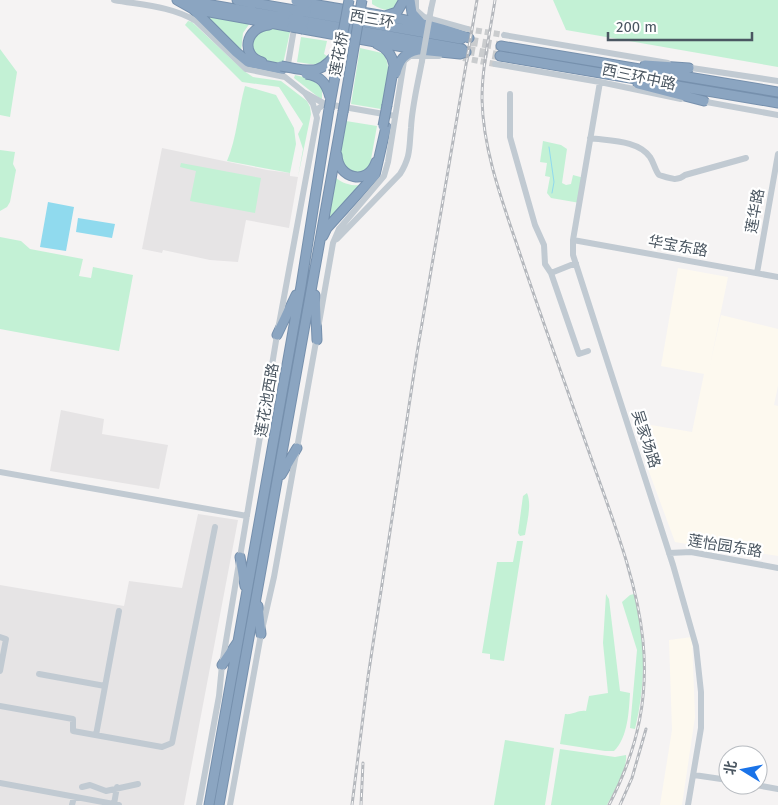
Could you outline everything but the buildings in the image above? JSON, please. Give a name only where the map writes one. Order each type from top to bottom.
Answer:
[{"type":"highway","points":[[177,0],[193,9],[248,62],[283,71],[316,75],[327,86],[329,104]]},
{"type":"highway","points":[[183,0],[294,14],[382,16],[451,31],[467,45],[460,54],[420,50],[370,41]]},
{"type":"highway","points":[[237,0],[294,14],[304,13],[383,46],[393,60],[394,65],[385,127],[375,175],[327,228],[320,242]]},
{"type":"highway","points":[[292,0],[294,14]]},
{"type":"highway","name":"莲花池西路","points":[[209,805],[301,286],[329,104],[349,0]]},
{"type":"highway","name":"莲花桥","points":[[343,112],[362,0]]},
{"type":"highway","points":[[382,16],[397,12],[404,0]]},
{"type":"highway","points":[[410,0],[412,13],[424,25]]},
{"type":"highway","points":[[193,9],[277,24]]},
{"type":"highway","name":"西三环","points":[[304,13],[467,45]]},
{"type":"highway","points":[[294,14],[277,24],[262,25],[253,30],[248,40],[249,48],[252,56],[257,61],[283,71],[318,70],[328,64],[340,47]]},
{"type":"highway","points":[[501,46],[778,104]]},
{"type":"highway","points":[[388,105],[398,64],[405,55],[420,50]]},
{"type":"highway","points":[[593,66],[612,59],[646,65],[689,68]]},
{"type":"highway","points":[[498,60],[593,66],[778,92]]},
{"type":"highway","points":[[593,66],[611,79],[643,85],[704,101]]},
{"type":"highway","name":"莲花池西路","points":[[219,805],[343,112]]},
{"type":"highway","points":[[337,148],[337,162],[343,172],[359,178],[372,170],[377,160],[385,127]]},
{"type":"highway","points":[[314,277],[317,340]]},
{"type":"highway","points":[[277,335],[301,286]]},
{"type":"highway","points":[[277,482],[297,448]]},
{"type":"highway","points":[[240,557],[247,594]]},
{"type":"highway","points":[[257,596],[260,634]]},
{"type":"highway","points":[[222,665],[239,641]]},
{"type":"street","points":[[114,0],[182,13],[196,21],[246,69],[283,71],[305,93],[313,104],[316,114]]},
{"type":"street","points":[[416,0],[416,10],[467,45]]},
{"type":"street","points":[[332,243],[400,174],[408,162],[411,147],[411,128],[433,0]]},
{"type":"street","points":[[283,71],[304,13]]},
{"type":"street","name":"西三环中路","points":[[504,35],[778,82]]},
{"type":"street","points":[[230,805],[260,634],[274,577],[317,340],[332,243],[339,229],[384,176],[388,162],[404,61],[410,56],[467,45]]},
{"type":"street","name":"西三环中路","points":[[498,60],[682,99],[704,101],[778,115]]},
{"type":"street","name":"吴家场路","points":[[600,82],[574,240],[574,255],[669,553],[696,646],[701,692],[700,728],[688,805]]},
{"type":"street","points":[[305,93],[329,104],[395,116]]},
{"type":"street","points":[[510,94],[510,137],[535,225],[544,245],[545,264],[551,273],[579,354],[588,351]]},
{"type":"street","points":[[316,114],[319,108],[329,104]]},
{"type":"street","name":"莲花池西路","points":[[199,805],[219,696],[222,665],[277,335],[317,118],[316,114]]},
{"type":"street","points":[[590,138],[635,146],[643,150],[651,159],[659,175],[676,179],[746,158]]},
{"type":"street","name":"莲华路","points":[[757,273],[778,154]]},
{"type":"street","name":"华宝东路","points":[[574,240],[778,277]]},
{"type":"street","points":[[551,273],[576,263]]},
{"type":"street","points":[[0,472],[247,516]]},
{"type":"street","points":[[0,706],[73,719],[74,731],[162,747],[172,744],[215,526]]},
{"type":"street","name":"莲怡园东路","points":[[669,553],[691,552],[778,568]]},
{"type":"street","points":[[96,735],[119,611]]},
{"type":"street","points":[[0,637],[6,639],[0,671]]},
{"type":"street","points":[[39,674],[105,686]]},
{"type":"street","points":[[694,775],[718,779]]},
{"type":"street","points":[[0,784],[116,805],[117,787]]},
{"type":"street","points":[[82,787],[90,785],[106,791],[117,787],[138,784]]},
{"type":"street","points":[[72,805],[74,797]]},
{"type":"shaded area","points":[[162,148],[290,173],[290,176],[298,177],[289,228],[246,220],[238,262],[210,260],[163,250],[162,253],[142,249]]},
{"type":"shaded area","points":[[678,268],[728,277],[710,365],[721,315],[778,329],[778,386],[774,405],[778,406],[778,556],[746,551],[745,554],[675,542],[648,469],[639,433],[651,425],[692,432],[704,374],[661,366]]},
{"type":"shaded area","points":[[61,410],[104,419],[102,434],[168,445],[159,489],[50,471]]},
{"type":"shaded area","points":[[198,514],[238,520],[184,805],[0,805],[0,585],[124,606],[129,581],[182,588]]},
{"type":"shaded area","points":[[692,637],[695,717],[682,805],[660,805],[672,730],[669,640]]},
{"type":"green space","points":[[372,0],[402,0],[392,9],[385,10],[372,4]]},
{"type":"green space","points":[[553,0],[778,0],[778,67],[566,30]]},
{"type":"green space","points":[[203,15],[250,23],[243,33],[241,52]]},
{"type":"green space","points":[[188,21],[192,22],[244,71],[253,77],[281,81],[307,101],[311,114],[298,177],[303,149],[298,134],[303,124],[279,87],[242,82],[185,25]]},
{"type":"green space","points":[[268,27],[290,32],[283,64],[259,59],[253,51],[253,35]]},
{"type":"green space","points":[[301,37],[327,41],[324,54],[327,56],[326,59],[317,65],[297,62]]},
{"type":"green space","points":[[360,48],[382,53],[386,58],[388,80],[381,109],[351,104]]},
{"type":"green space","points":[[0,49],[17,72],[10,117],[0,115]]},
{"type":"green space","points":[[295,75],[311,79],[322,88],[322,100],[294,78]]},
{"type":"green space","points":[[245,86],[276,95],[294,128],[296,144],[290,173],[227,161],[233,143]]},
{"type":"green space","points":[[346,121],[377,126],[370,165],[363,172],[351,174],[339,157]]},
{"type":"green space","points":[[543,141],[561,145],[567,149],[562,183],[566,185],[571,184],[573,175],[584,178],[580,203],[551,198],[547,193],[550,177],[545,176],[547,163],[540,162]]},
{"type":"green space","points":[[0,150],[15,152],[13,164],[16,170],[10,202],[7,207],[0,211]]},
{"type":"green space","points":[[181,163],[261,178],[255,213],[190,201],[196,171],[180,167]]},
{"type":"green space","points":[[335,177],[349,184],[364,185],[330,221],[328,219]]},
{"type":"green space","points":[[0,237],[21,241],[30,249],[83,259],[79,276],[91,278],[93,267],[133,275],[119,351],[0,329]]},
{"type":"green space","points":[[527,493],[529,502],[528,519],[525,535],[520,536],[518,533],[523,496]]},
{"type":"green space","points":[[517,541],[523,541],[504,661],[490,659],[490,654],[482,653],[497,562],[513,562]]},
{"type":"green space","points":[[606,594],[609,599],[620,691],[630,693],[625,731],[614,751],[560,744],[565,714],[586,711],[589,696],[608,693],[603,643]]},
{"type":"green space","points":[[634,594],[641,628],[643,662],[639,712],[635,729],[630,728],[637,650],[622,602]]},
{"type":"green space","points":[[505,740],[554,748],[545,805],[494,805]]},
{"type":"green space","points":[[560,749],[615,757],[626,755],[625,767],[607,805],[551,805]]},
{"type":"water","points":[[48,202],[74,207],[66,251],[40,247]]},
{"type":"water","points":[[78,218],[115,224],[112,238],[76,232]]},
{"type":"waterway","points":[[549,147],[554,182],[552,193]]},
{"type":"tunnel","points":[[467,29],[504,35]]},
{"type":"tunnel","points":[[469,41],[501,46]]},
{"type":"tunnel","points":[[466,50],[500,56]]},
{"type":"tunnel","points":[[463,58],[495,64]]},
{"type":"railway","points":[[352,805],[368,677],[417,353],[477,0]]},
{"type":"railway","points":[[495,0],[482,87],[483,118],[489,155],[511,227],[621,543],[633,585],[641,627],[644,669],[641,713],[630,757],[609,805]]},
{"type":"railway","points":[[620,805],[632,778],[646,729]]},
{"type":"railway","points":[[361,805],[363,763]]}]
